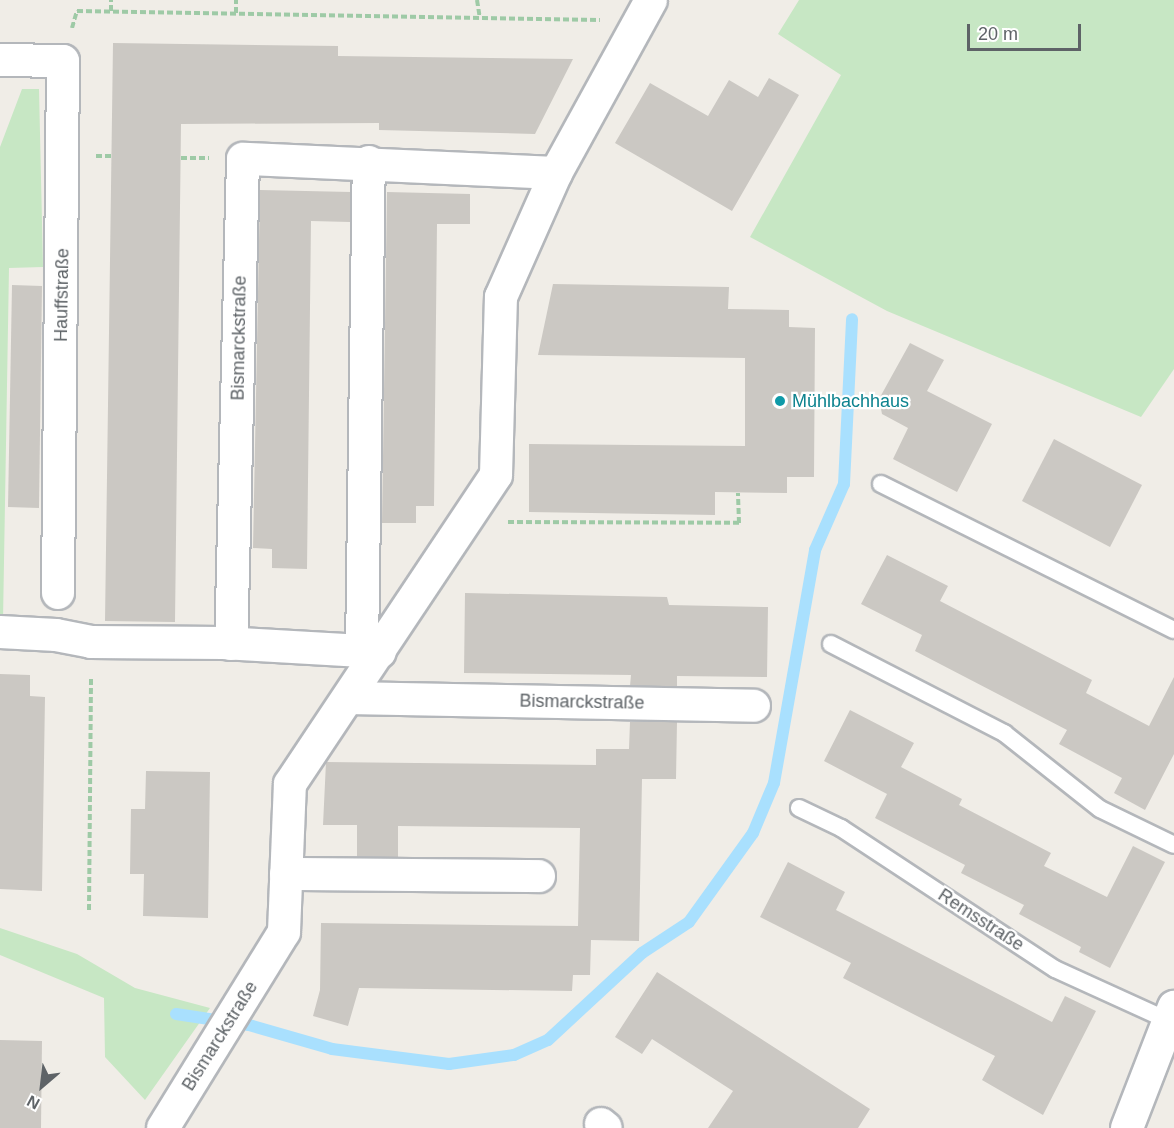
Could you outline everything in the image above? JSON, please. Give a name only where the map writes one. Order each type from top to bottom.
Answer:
[{"type":"street","name":"Bismarckstraße","points":[[164,1128],[284,932],[290,784],[350,698],[371,651],[496,475],[501,297],[556,173],[645,10]]},
{"type":"street","points":[[0,60],[63,61]]},
{"type":"street","name":"Hauffstraße","points":[[58,592],[63,61]]},
{"type":"street","name":"Bismarckstraße","points":[[231,644],[243,159],[369,162],[556,173]]},
{"type":"street","points":[[0,632],[56,635],[92,642],[231,644],[371,651],[369,162]]},
{"type":"street","name":"Bismarckstraße","points":[[350,698],[754,706]]},
{"type":"street","points":[[286,874],[539,876]]},
{"type":"street","name":"Remsstraße","points":[[1127,1128],[1172,1014]]},
{"type":"lane","points":[[881,484],[1174,630]]},
{"type":"lane","points":[[831,644],[1004,733],[1100,809],[1174,845]]},
{"type":"lane","name":"Remsstraße","points":[[799,808],[841,828],[1055,969],[1172,1014]]},
{"type":"path","points":[[111,0],[111,11]]},
{"type":"path","points":[[236,0],[236,13]]},
{"type":"path","points":[[477,0],[480,18]]},
{"type":"path","points":[[63,61],[77,11],[480,18],[645,10]]},
{"type":"path","points":[[465,521],[739,523],[738,493]]},
{"type":"path","points":[[89,910],[92,642]]},
{"type":"green space","points":[[799,0],[1174,0],[1174,369],[1141,417],[887,311],[750,237],[841,75],[778,34]]},
{"type":"green space","points":[[22,89],[39,89],[43,267],[9,268],[3,621],[0,621],[0,147]]},
{"type":"green space","points":[[0,928],[77,954],[135,988],[210,1008],[145,1100],[105,1057],[104,998],[0,955]]},
{"type":"building","points":[[113,43],[338,46],[338,56],[573,59],[535,134],[379,130],[379,123],[181,124],[175,622],[105,621]]},
{"type":"building","points":[[769,78],[799,95],[732,211],[615,143],[650,83],[708,116],[729,80],[758,97]]},
{"type":"building","points":[[260,190],[351,192],[350,222],[311,221],[307,569],[272,568],[272,549],[253,548]]},
{"type":"building","points":[[387,192],[470,194],[470,224],[437,224],[434,506],[416,506],[416,523],[382,523]]},
{"type":"building","name":"Mühlbachhaus","points":[[553,284],[729,287],[728,309],[789,310],[789,327],[815,328],[814,477],[787,477],[787,493],[715,492],[715,515],[529,512],[529,444],[745,446],[745,358],[538,355]]},
{"type":"building","points":[[12,285],[42,286],[39,508],[8,507]]},
{"type":"building","points":[[910,343],[944,360],[927,391],[992,424],[957,492],[893,459],[908,428],[882,414],[879,399]]},
{"type":"building","points":[[1054,439],[1142,485],[1110,547],[1022,501]]},
{"type":"building","points":[[887,555],[948,586],[940,601],[1092,680],[1086,693],[1149,726],[1174,677],[1174,754],[1145,810],[1114,793],[1122,778],[1059,744],[1067,730],[915,651],[922,635],[861,604]]},
{"type":"building","points":[[465,593],[667,597],[669,605],[768,607],[767,677],[677,676],[677,686],[630,686],[631,675],[464,673]]},
{"type":"building","points":[[0,674],[30,675],[30,696],[45,697],[42,891],[0,889]]},
{"type":"building","points":[[850,710],[914,743],[901,767],[962,799],[959,805],[1051,853],[1044,866],[1107,897],[1133,846],[1165,862],[1110,968],[1079,952],[1081,947],[1019,914],[1024,905],[961,873],[965,865],[875,818],[887,794],[824,761]]},
{"type":"building","points":[[630,722],[677,722],[676,779],[642,779],[639,941],[591,940],[590,975],[573,975],[572,991],[359,988],[348,1026],[313,1016],[320,990],[321,923],[578,926],[580,828],[398,826],[398,857],[357,857],[357,825],[323,825],[326,762],[596,765],[596,749],[629,749]]},
{"type":"building","points":[[146,771],[210,772],[208,918],[143,916],[144,874],[130,874],[131,809],[145,809]]},
{"type":"building","points":[[788,862],[845,892],[836,910],[1052,1022],[1065,996],[1096,1011],[1043,1115],[982,1080],[995,1056],[843,978],[851,963],[760,917]]},
{"type":"building","points":[[657,972],[870,1109],[858,1128],[708,1128],[733,1091],[652,1039],[642,1054],[615,1037]]},
{"type":"building","points":[[0,1040],[42,1041],[41,1128],[0,1128]]},
{"type":"waterway","points":[[176,1014],[249,1025],[332,1049],[449,1064],[514,1055],[548,1040],[642,953],[689,922],[753,833],[774,783],[815,550],[844,484],[852,319]]},
{"type":"place","name":"Mühlbachhaus","points":[[780,401]]}]
